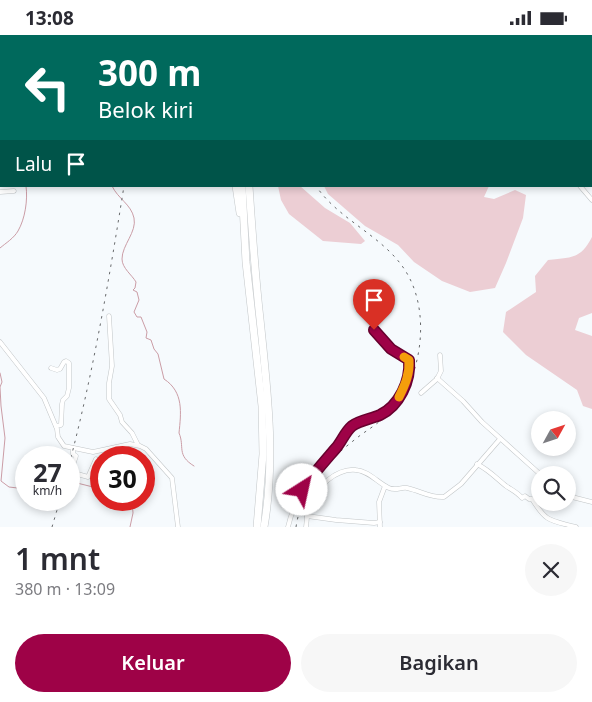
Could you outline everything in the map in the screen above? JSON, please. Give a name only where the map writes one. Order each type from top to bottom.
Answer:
[{"type":"highway","points":[[236,187],[244,228]]},
{"type":"highway","points":[[242,187],[246,262],[262,406],[263,454],[256,527]]},
{"type":"highway","points":[[249,187],[255,272],[271,431],[269,487],[264,527]]},
{"type":"street","points":[[581,187],[592,200]]},
{"type":"street","points":[[0,192],[14,191]]},
{"type":"street","points":[[109,316],[112,366],[109,399],[138,445]]},
{"type":"street","points":[[288,527],[302,490],[350,428],[364,420],[388,411],[404,389],[409,376],[409,360],[391,349],[374,330]]},
{"type":"street","points":[[0,342],[41,392],[56,426],[60,441],[67,446]]},
{"type":"street","points":[[421,393],[438,378],[441,371],[440,355]]},
{"type":"street","points":[[51,368],[57,370],[60,369],[64,362],[69,363],[68,396],[63,400],[62,404],[61,425],[56,426]]},
{"type":"street","points":[[438,378],[500,439],[531,466]]},
{"type":"street","points":[[306,527],[309,506],[313,496],[326,481],[338,474],[356,469],[395,490],[405,488],[426,495],[444,497],[461,484],[500,439]]},
{"type":"street","points":[[80,450],[93,453],[120,445],[138,445],[146,449],[172,478],[178,527]]},
{"type":"street","points":[[477,464],[490,471],[508,487],[513,488],[522,498],[526,496],[532,499],[543,515],[550,521],[576,527]]},
{"type":"street","points":[[80,475],[88,477],[90,472]]},
{"type":"street","points":[[307,516],[380,524],[379,502],[385,486]]},
{"type":"street","points":[[576,498],[592,503]]},
{"type":"shaded area","points":[[278,187],[301,187],[325,208],[350,223],[365,241],[361,244],[323,241],[289,214],[281,200]]},
{"type":"shaded area","points":[[324,187],[489,187],[484,197],[494,199],[515,190],[526,195],[523,218],[495,288],[470,292],[442,281],[414,262],[398,245],[365,226],[328,194]]},
{"type":"shaded area","points":[[592,237],[592,313],[579,318],[575,330],[592,336],[592,409],[583,406],[577,390],[526,355],[503,332],[506,312],[536,292],[535,276],[548,260],[579,254]]},
{"type":"waterway","points":[[0,248],[18,231],[25,209],[26,187]]},
{"type":"waterway","points":[[113,187],[130,209],[134,218],[133,228],[122,259],[125,268],[136,282],[133,290],[137,292],[139,300],[134,312],[137,317],[141,317],[147,332],[146,338],[151,340],[158,354],[164,379],[175,390],[178,397],[180,403],[179,433],[182,451],[188,462],[194,466]]},
{"type":"waterway","points":[[0,373],[2,382],[0,387],[1,406],[5,438],[1,481],[9,487],[15,488]]},
{"type":"waterway","points":[[80,484],[90,486]]},
{"type":"waterway","points":[[130,527],[133,511]]},
{"type":"railway","points":[[74,446],[100,327],[124,187]]},
{"type":"railway","points":[[296,527],[304,498],[311,485],[328,463],[386,416],[400,400],[409,385],[415,368],[421,331],[420,312],[416,295],[410,279],[401,265],[378,241],[326,199],[317,187]]},
{"type":"railway","points":[[52,527],[57,511]]},
{"type":"slow traffic","points":[[399,397],[409,376],[409,360],[404,357]]},
{"type":"route","points":[[302,490],[353,425],[388,411],[404,389],[409,376],[409,360],[391,349],[374,330]]}]
